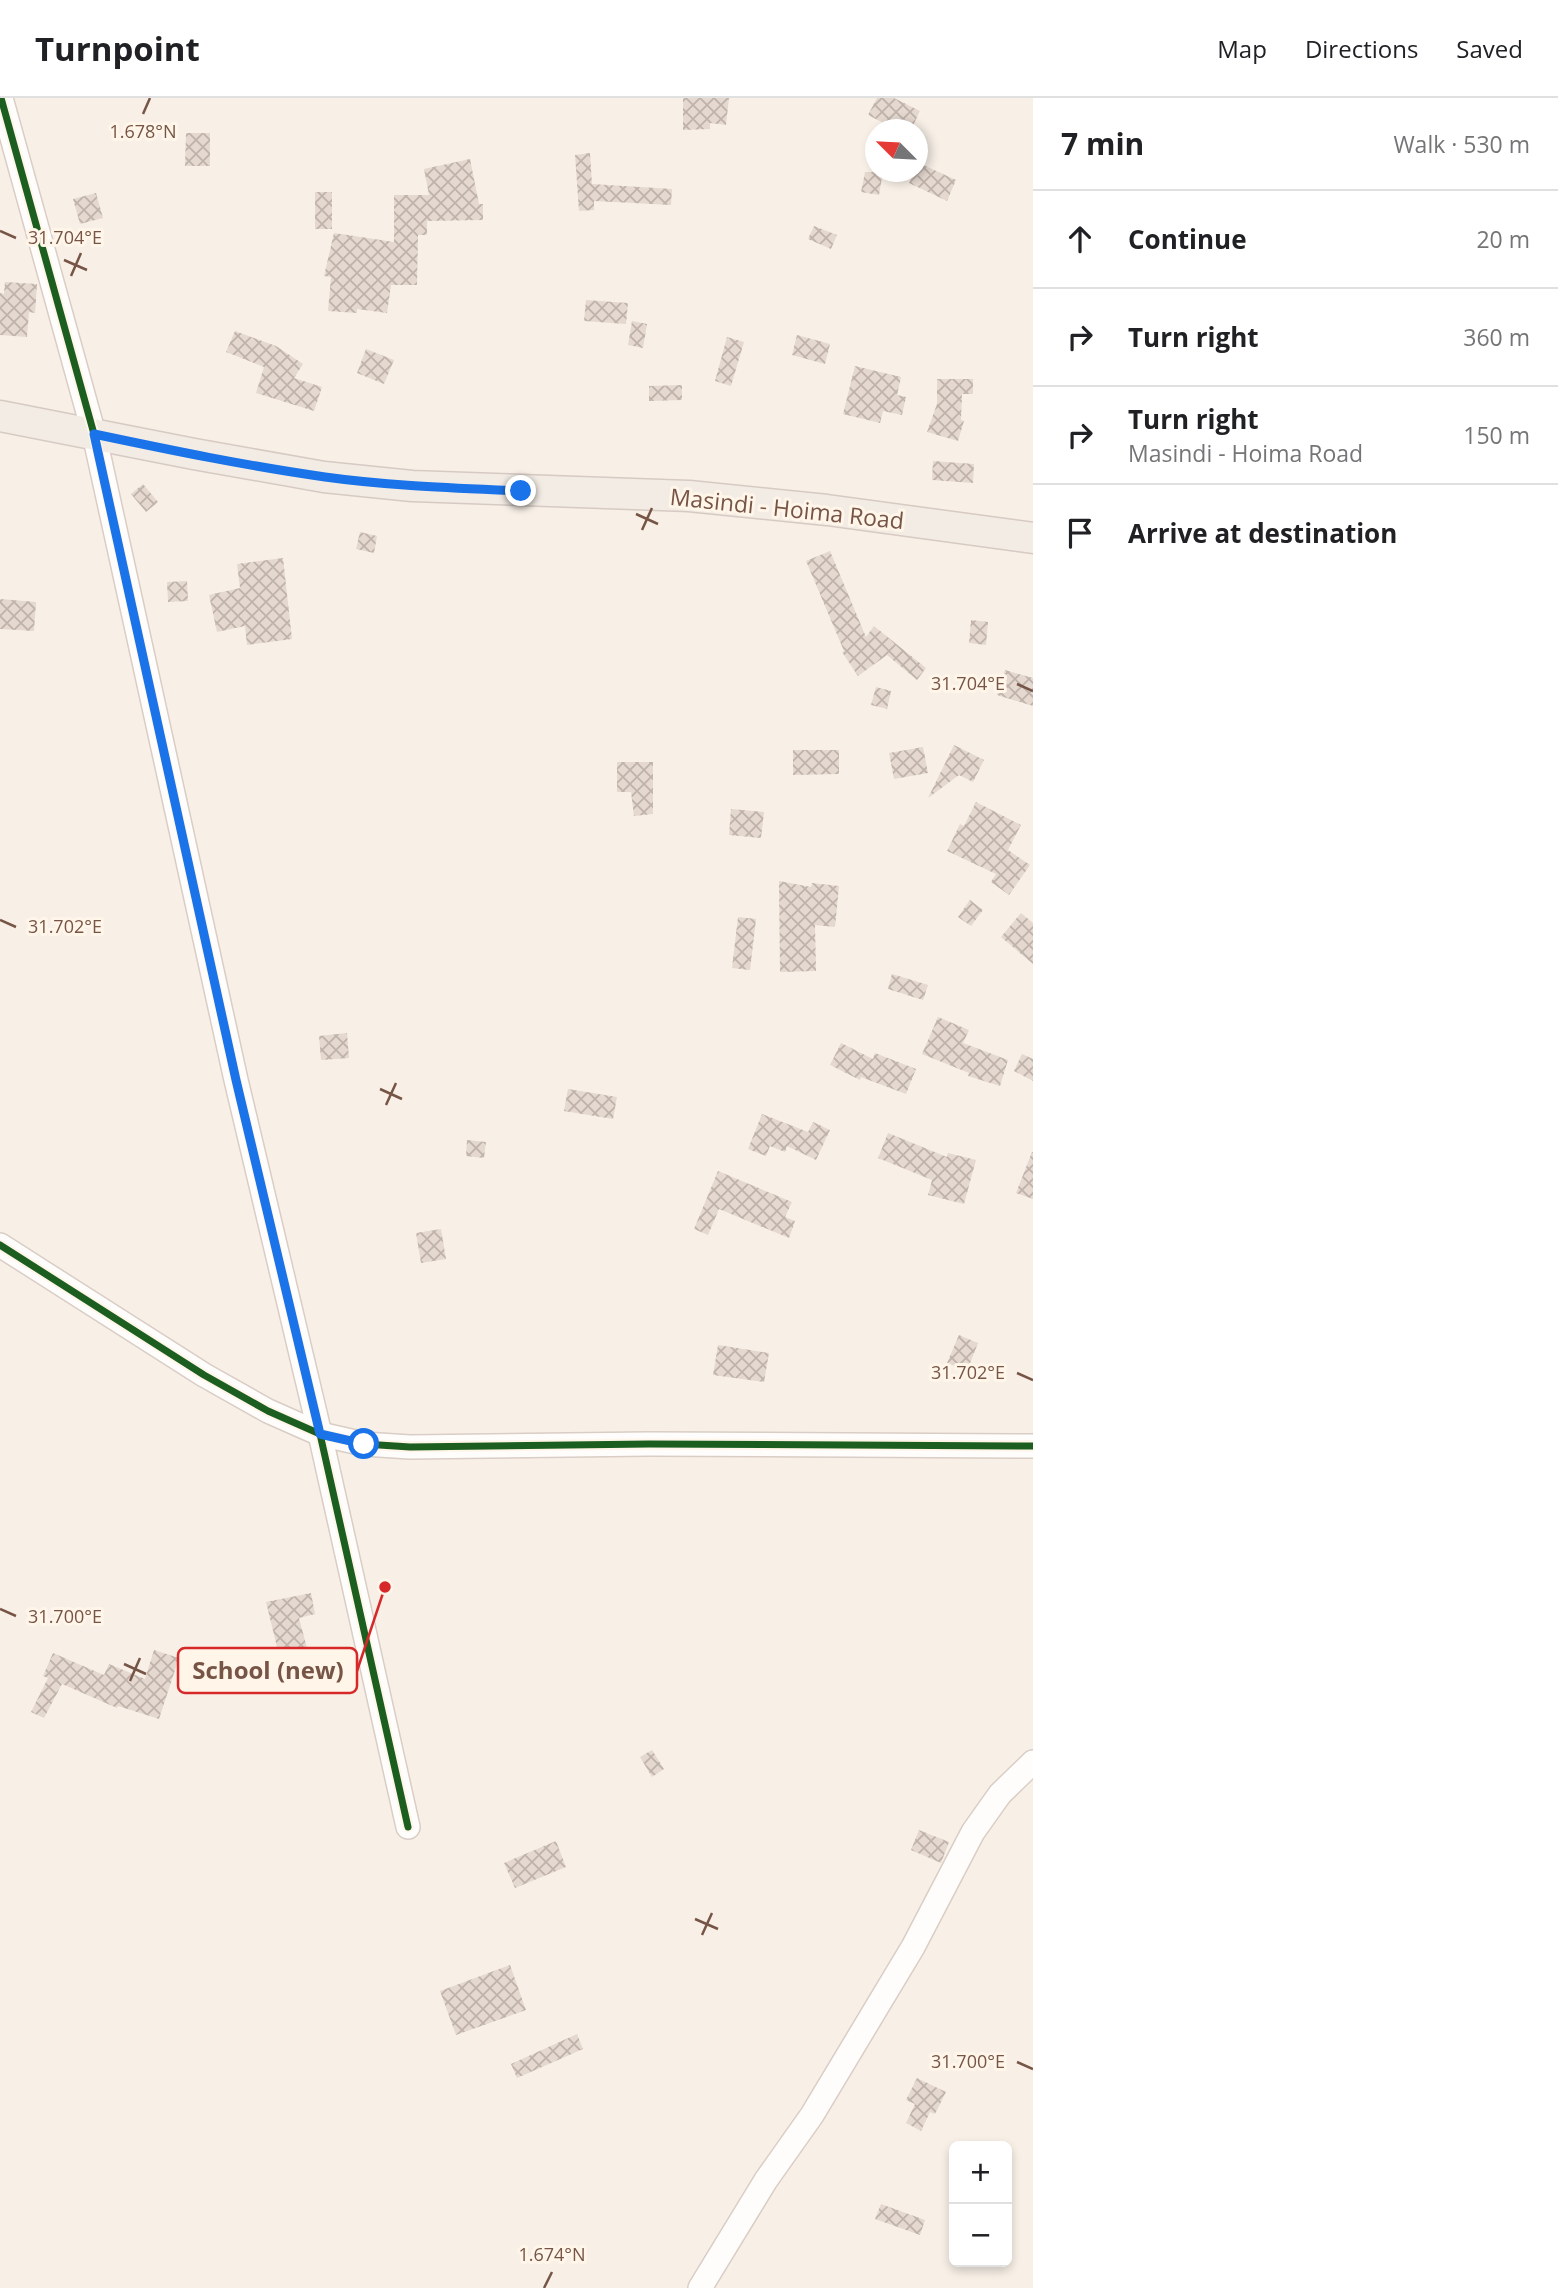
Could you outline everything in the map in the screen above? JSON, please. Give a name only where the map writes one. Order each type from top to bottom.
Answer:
[{"type":"main road","name":"Masindi - Hoima Road","points":[[0,416],[194,454],[337,478],[439,487],[689,496],[827,510],[1033,538]]},
{"type":"street","points":[[1,98],[94,434],[236,1080],[320,1434],[408,1827]]},
{"type":"street","points":[[0,1245],[204,1375],[268,1411],[320,1434],[364,1444],[410,1447],[649,1444],[1033,1446]]},
{"type":"street","points":[[700,2288],[766,2180],[819,2103],[913,1947],[973,1832],[1000,1794],[1033,1762]]},
{"type":"building","points":[[683,98],[729,98],[726,125],[710,123],[710,129],[683,130]]},
{"type":"building","points":[[877,98],[894,98],[920,111],[916,119],[876,119],[868,115]]},
{"type":"building","points":[[186,133],[210,133],[210,166],[185,166]]},
{"type":"building","points":[[590,153],[592,184],[672,189],[671,205],[594,201],[594,210],[579,211],[575,155]]},
{"type":"building","points":[[470,159],[479,204],[483,204],[483,220],[427,221],[427,235],[418,235],[417,285],[391,285],[387,313],[357,309],[357,313],[328,311],[331,277],[324,276],[334,233],[394,242],[394,195],[429,195],[424,169]]},
{"type":"building","points":[[928,167],[956,180],[947,201],[909,183],[928,182]]},
{"type":"building","points":[[865,172],[865,182],[881,182],[879,195],[861,192]]},
{"type":"building","points":[[315,192],[332,192],[332,229],[315,229]]},
{"type":"building","points":[[96,193],[103,218],[80,224],[73,199]]},
{"type":"building","points":[[814,226],[837,235],[831,249],[808,239]]},
{"type":"building","points":[[5,282],[37,284],[35,313],[29,312],[27,337],[0,335],[0,293],[4,294]]},
{"type":"building","points":[[586,300],[628,303],[626,324],[584,321]]},
{"type":"building","points":[[632,321],[647,324],[643,348],[628,345]]},
{"type":"building","points":[[235,331],[276,346],[303,364],[294,378],[322,387],[314,411],[256,393],[264,367],[226,352]]},
{"type":"building","points":[[797,335],[830,344],[825,364],[792,355]]},
{"type":"building","points":[[727,337],[744,342],[731,386],[715,381]]},
{"type":"building","points":[[366,349],[394,360],[384,384],[357,373]]},
{"type":"building","points":[[855,366],[901,377],[897,395],[906,397],[902,415],[883,411],[880,423],[843,414]]},
{"type":"building","points":[[937,379],[973,379],[973,394],[962,394],[961,420],[964,421],[958,441],[927,432],[937,404]]},
{"type":"building","points":[[682,385],[682,400],[649,401],[649,386]]},
{"type":"building","points":[[933,461],[974,464],[973,483],[932,480]]},
{"type":"building","points":[[143,484],[158,502],[146,512],[131,494]]},
{"type":"building","points":[[360,532],[377,536],[374,553],[356,549]]},
{"type":"building","points":[[830,551],[866,637],[874,626],[926,668],[917,680],[887,655],[858,676],[842,652],[844,651],[806,561]]},
{"type":"building","points":[[283,558],[292,639],[247,645],[245,626],[217,632],[209,595],[240,588],[237,564]]},
{"type":"building","points":[[187,581],[188,601],[168,602],[167,582]]},
{"type":"building","points":[[0,599],[36,602],[34,631],[0,629]]},
{"type":"building","points":[[971,620],[988,622],[986,645],[969,643]]},
{"type":"building","points":[[1005,670],[1033,678],[1033,706],[997,695]]},
{"type":"building","points":[[876,687],[891,691],[887,709],[871,705]]},
{"type":"building","points":[[954,745],[984,760],[973,782],[959,775],[928,798]]},
{"type":"building","points":[[923,747],[928,773],[894,779],[889,753]]},
{"type":"building","points":[[793,750],[839,750],[839,774],[793,775]]},
{"type":"building","points":[[617,762],[653,762],[653,814],[634,816],[631,792],[617,792]]},
{"type":"building","points":[[976,802],[1021,825],[1008,850],[1030,865],[1009,895],[991,882],[996,874],[947,851],[960,824],[964,826]]},
{"type":"building","points":[[731,809],[764,812],[761,838],[729,835]]},
{"type":"building","points":[[779,881],[811,887],[812,883],[839,886],[835,927],[815,925],[816,971],[780,972]]},
{"type":"building","points":[[970,900],[983,910],[971,926],[958,917]]},
{"type":"building","points":[[1021,913],[1033,923],[1033,964],[1001,937]]},
{"type":"building","points":[[738,917],[756,919],[750,970],[732,968]]},
{"type":"building","points":[[892,974],[928,985],[923,1000],[888,989]]},
{"type":"building","points":[[938,1017],[969,1030],[963,1043],[1008,1060],[1000,1086],[968,1076],[969,1073],[922,1054]]},
{"type":"building","points":[[347,1033],[349,1058],[321,1060],[319,1036]]},
{"type":"building","points":[[841,1043],[873,1059],[875,1053],[916,1069],[906,1094],[861,1077],[860,1080],[830,1065]]},
{"type":"building","points":[[1022,1054],[1033,1059],[1033,1081],[1014,1071]]},
{"type":"building","points":[[568,1089],[617,1097],[613,1119],[564,1111]]},
{"type":"building","points":[[762,1114],[808,1132],[813,1122],[830,1130],[816,1160],[787,1146],[785,1152],[770,1146],[766,1156],[748,1149]]},
{"type":"building","points":[[888,1133],[947,1157],[948,1153],[976,1160],[964,1204],[928,1195],[932,1180],[878,1158]]},
{"type":"building","points":[[467,1140],[486,1142],[484,1158],[466,1156]]},
{"type":"building","points":[[1033,1152],[1033,1199],[1016,1193]]},
{"type":"building","points":[[718,1171],[792,1202],[785,1217],[795,1221],[789,1238],[719,1209],[708,1235],[694,1229]]},
{"type":"building","points":[[441,1229],[446,1259],[421,1263],[416,1233]]},
{"type":"building","points":[[959,1335],[978,1343],[967,1371],[947,1363]]},
{"type":"building","points":[[718,1345],[769,1353],[764,1382],[713,1375]]},
{"type":"building","points":[[311,1593],[315,1614],[299,1618],[311,1663],[301,1665],[305,1679],[286,1684],[266,1602]]},
{"type":"building","points":[[154,1650],[179,1658],[159,1719],[118,1706],[117,1708],[62,1684],[44,1718],[31,1712],[48,1678],[43,1676],[53,1653],[104,1675],[109,1664],[145,1679]]},
{"type":"building","points":[[652,1750],[664,1769],[652,1777],[640,1757]]},
{"type":"building","points":[[919,1830],[949,1842],[941,1863],[911,1850]]},
{"type":"building","points":[[556,1841],[566,1867],[515,1888],[504,1863]]},
{"type":"building","points":[[510,1965],[526,2010],[456,2035],[440,1991]]},
{"type":"building","points":[[577,2034],[583,2049],[517,2078],[511,2064]]},
{"type":"building","points":[[917,2078],[946,2092],[935,2114],[930,2112],[921,2131],[906,2123],[915,2104],[906,2100]]},
{"type":"building","points":[[881,2204],[925,2220],[920,2235],[875,2219]]},
{"type":"cycle path","points":[[1,98],[94,434],[236,1080],[320,1434],[408,1827]]},
{"type":"cycle path","points":[[0,1245],[204,1375],[268,1411],[320,1434],[364,1444],[410,1447],[649,1444],[1033,1446]]},
{"type":"place","name":"School (new)","points":[[385,1587]]},
{"type":"route","points":[[364,1444],[320,1434],[236,1080],[94,434],[324,477],[412,486],[521,491]]}]
